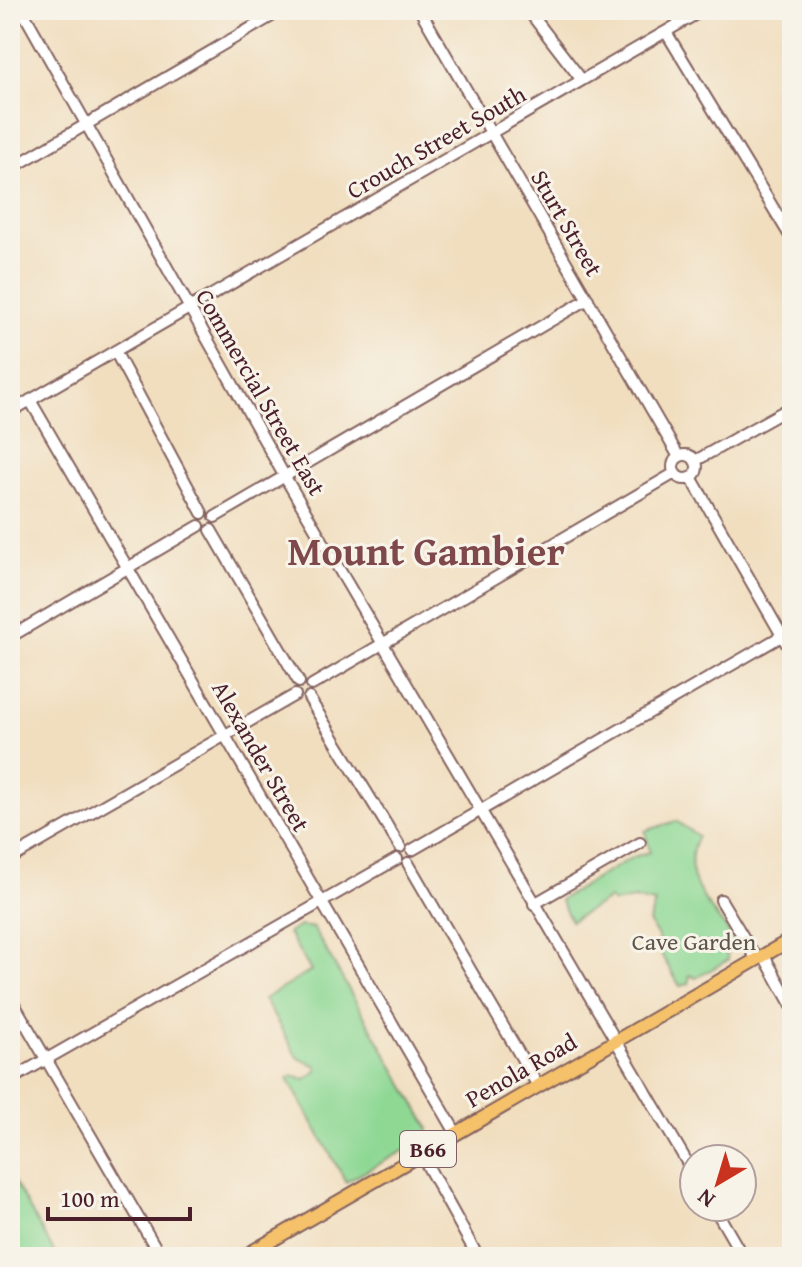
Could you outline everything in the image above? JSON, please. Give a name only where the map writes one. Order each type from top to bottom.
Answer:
[{"type":"main road","name":"B66","points":[[613,1042],[792,939]]},
{"type":"main road","name":"Penola Road","points":[[247,1256],[613,1042]]},
{"type":"street","name":"Commercial Street East","points":[[22,10],[285,477],[613,1042],[678,1148]]},
{"type":"street","points":[[10,169],[282,10]]},
{"type":"street","name":"Sturt Street","points":[[420,10],[679,457]]},
{"type":"street","points":[[528,10],[581,79]]},
{"type":"street","name":"Crouch Street South","points":[[11,408],[190,308],[703,10]]},
{"type":"street","points":[[666,32],[792,239]]},
{"type":"street","points":[[211,530],[215,517],[588,299]]},
{"type":"street","points":[[10,637],[199,526],[202,513],[115,351]]},
{"type":"street","name":"Alexander Street","points":[[30,400],[456,1133]]},
{"type":"street","points":[[695,461],[786,410]]},
{"type":"street","points":[[690,456],[695,461],[696,472],[691,477],[684,479],[675,473],[673,466],[679,457],[690,456]]},
{"type":"street","points":[[199,526],[211,530],[299,682],[312,685],[675,473]]},
{"type":"street","points":[[691,477],[787,633],[792,653]]},
{"type":"street","points":[[202,513],[208,512],[215,517]]},
{"type":"street","points":[[400,847],[412,850],[787,633]]},
{"type":"street","points":[[295,695],[295,686],[299,682]]},
{"type":"street","points":[[312,685],[309,698],[400,847],[402,861],[538,1086]]},
{"type":"street","points":[[10,859],[295,695]]},
{"type":"street","points":[[295,695],[303,700],[309,698]]},
{"type":"street","points":[[534,904],[640,843]]},
{"type":"street","points":[[10,1080],[322,903],[402,861],[412,859],[412,850]]},
{"type":"street","points":[[721,900],[792,1006]]},
{"type":"street","points":[[10,997],[161,1257]]},
{"type":"street","points":[[421,1154],[478,1257]]},
{"type":"street","points":[[723,1223],[743,1257]]},
{"type":"green space","name":"Cave Garden","points":[[676,821],[698,836],[692,851],[694,879],[708,905],[737,943],[726,950],[728,960],[696,978],[689,975],[689,984],[680,986],[659,951],[658,937],[649,922],[655,903],[634,899],[614,903],[609,899],[571,921],[560,900],[633,857],[650,852],[645,831]]},
{"type":"green space","points":[[300,926],[313,928],[429,1128],[427,1138],[346,1182],[288,1079],[293,1076],[306,1079],[317,1071],[317,1066],[298,1058],[264,999],[311,971],[288,933]]},
{"type":"green space","points":[[10,1175],[57,1257],[10,1257]]},
{"type":"district","name":"Mount Gambier","points":[[426,550]]}]
